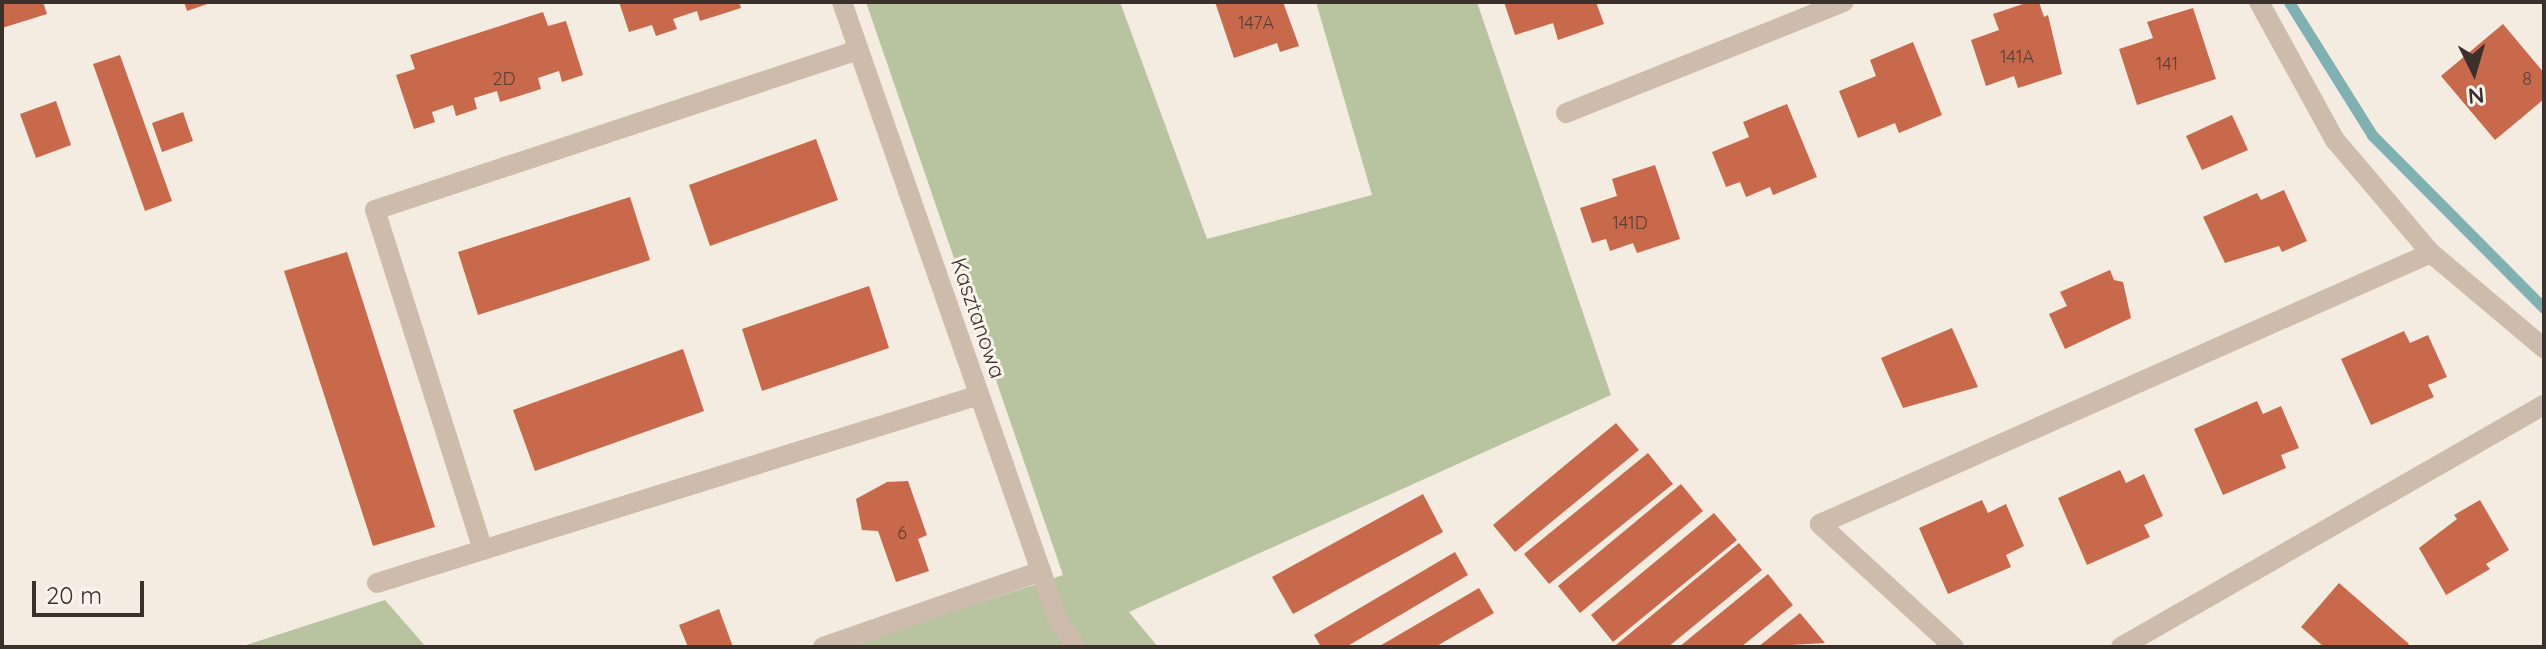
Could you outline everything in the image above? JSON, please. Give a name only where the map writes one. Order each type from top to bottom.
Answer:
[{"type":"street","name":"Kasztanowa","points":[[842,2],[1058,620],[1076,647]]},
{"type":"street","points":[[1566,113],[1844,2]]},
{"type":"street","points":[[2259,2],[2335,140],[2431,253],[2544,348]]},
{"type":"street","points":[[483,550],[375,210],[858,50]]},
{"type":"street","points":[[1954,647],[1820,524],[2431,253]]},
{"type":"street","points":[[377,583],[979,395]]},
{"type":"street","points":[[2121,647],[2544,405]]},
{"type":"street","points":[[823,647],[1041,571]]},
{"type":"green space","points":[[866,2],[1120,2],[1207,239],[1372,195],[1316,2],[1477,2],[1611,395],[1129,612],[1158,647],[848,647],[1063,575]]},
{"type":"green space","points":[[385,600],[426,647],[240,647]]},
{"type":"building","points":[[2,2],[43,2],[47,14],[2,28]]},
{"type":"building","points":[[184,2],[213,2],[187,11]]},
{"type":"building","points":[[619,2],[739,2],[741,8],[700,21],[697,11],[673,19],[677,29],[656,36],[652,25],[629,32]]},
{"type":"building","points":[[1215,2],[1283,2],[1299,46],[1280,52],[1277,43],[1234,58]]},
{"type":"building","points":[[1504,2],[1596,2],[1604,24],[1558,40],[1553,23],[1515,35]]},
{"type":"building","points":[[2029,2],[2039,2],[2044,17],[2048,15],[2062,74],[2018,88],[2014,76],[1986,86],[1971,40],[1999,30],[1993,14]]},
{"type":"building","points":[[2193,8],[2216,79],[2137,105],[2119,49],[2153,38],[2147,22]]},
{"type":"building","points":[[543,12],[548,26],[566,21],[583,75],[562,82],[559,71],[538,78],[541,89],[500,102],[497,91],[474,98],[477,109],[456,116],[453,105],[432,112],[435,122],[414,129],[396,75],[415,69],[410,55]]},
{"type":"building","points":[[2503,24],[2544,73],[2544,99],[2495,140],[2441,76]]},
{"type":"building","points":[[1913,42],[1942,115],[1899,133],[1895,123],[1858,138],[1839,91],[1876,76],[1870,60]]},
{"type":"building","points":[[120,55],[172,201],[145,211],[93,64]]},
{"type":"building","points":[[56,101],[71,145],[36,158],[20,114]]},
{"type":"building","points":[[1787,104],[1817,177],[1773,195],[1770,187],[1746,197],[1740,182],[1726,187],[1712,152],[1749,137],[1743,122]]},
{"type":"building","points":[[183,112],[193,141],[162,152],[152,123]]},
{"type":"building","points":[[2232,115],[2248,150],[2202,170],[2186,136]]},
{"type":"building","points":[[816,139],[838,200],[710,246],[689,185]]},
{"type":"building","points":[[1655,165],[1680,239],[1637,253],[1633,243],[1610,251],[1606,239],[1592,243],[1580,208],[1617,196],[1612,179]]},
{"type":"building","points":[[2284,190],[2307,241],[2282,252],[2279,246],[2225,263],[2203,217],[2257,193],[2261,200]]},
{"type":"building","points":[[630,197],[650,260],[478,315],[458,252]]},
{"type":"building","points":[[347,252],[435,527],[373,546],[284,271]]},
{"type":"building","points":[[2110,270],[2114,280],[2123,282],[2131,318],[2065,349],[2049,314],[2067,306],[2060,292]]},
{"type":"building","points":[[869,286],[889,348],[762,391],[742,329]]},
{"type":"building","points":[[1952,328],[1978,387],[1903,408],[1881,358]]},
{"type":"building","points":[[2404,331],[2410,343],[2428,335],[2447,377],[2428,385],[2434,397],[2371,425],[2341,359]]},
{"type":"building","points":[[683,349],[704,411],[535,471],[513,410]]},
{"type":"building","points":[[2257,401],[2263,414],[2281,406],[2299,448],[2281,455],[2286,468],[2223,495],[2194,429]]},
{"type":"building","points":[[1616,423],[1639,450],[1515,552],[1493,525]]},
{"type":"building","points":[[1648,453],[1673,484],[1549,584],[1524,554]]},
{"type":"building","points":[[2120,470],[2126,483],[2144,474],[2163,516],[2144,525],[2150,537],[2087,565],[2058,498]]},
{"type":"building","points":[[908,481],[927,535],[918,539],[929,571],[896,582],[878,531],[862,530],[856,499],[887,482]]},
{"type":"building","points":[[1681,484],[1703,511],[1580,613],[1558,586]]},
{"type":"building","points":[[1423,494],[1443,532],[1293,614],[1272,577]]},
{"type":"building","points":[[1982,500],[1988,513],[2006,504],[2024,546],[2006,555],[2011,567],[1948,594],[1919,528]]},
{"type":"building","points":[[2480,500],[2509,550],[2486,564],[2490,569],[2446,595],[2419,548],[2457,519],[2454,515]]},
{"type":"building","points":[[1714,513],[1737,540],[1613,642],[1591,615]]},
{"type":"building","points":[[1739,543],[1762,570],[1668,647],[1616,645]]},
{"type":"building","points":[[1455,552],[1468,575],[1346,647],[1321,647],[1314,635]]},
{"type":"building","points":[[1768,574],[1793,605],[1741,647],[1679,647]]},
{"type":"building","points":[[2339,583],[2409,644],[2407,647],[2324,647],[2301,627]]},
{"type":"building","points":[[1479,588],[1494,613],[1435,647],[1378,647]]},
{"type":"building","points":[[719,609],[733,647],[688,647],[679,625]]},
{"type":"building","points":[[1800,613],[1825,643],[1758,647]]},
{"type":"waterway","points":[[2289,2],[2372,135],[2544,308]]}]
